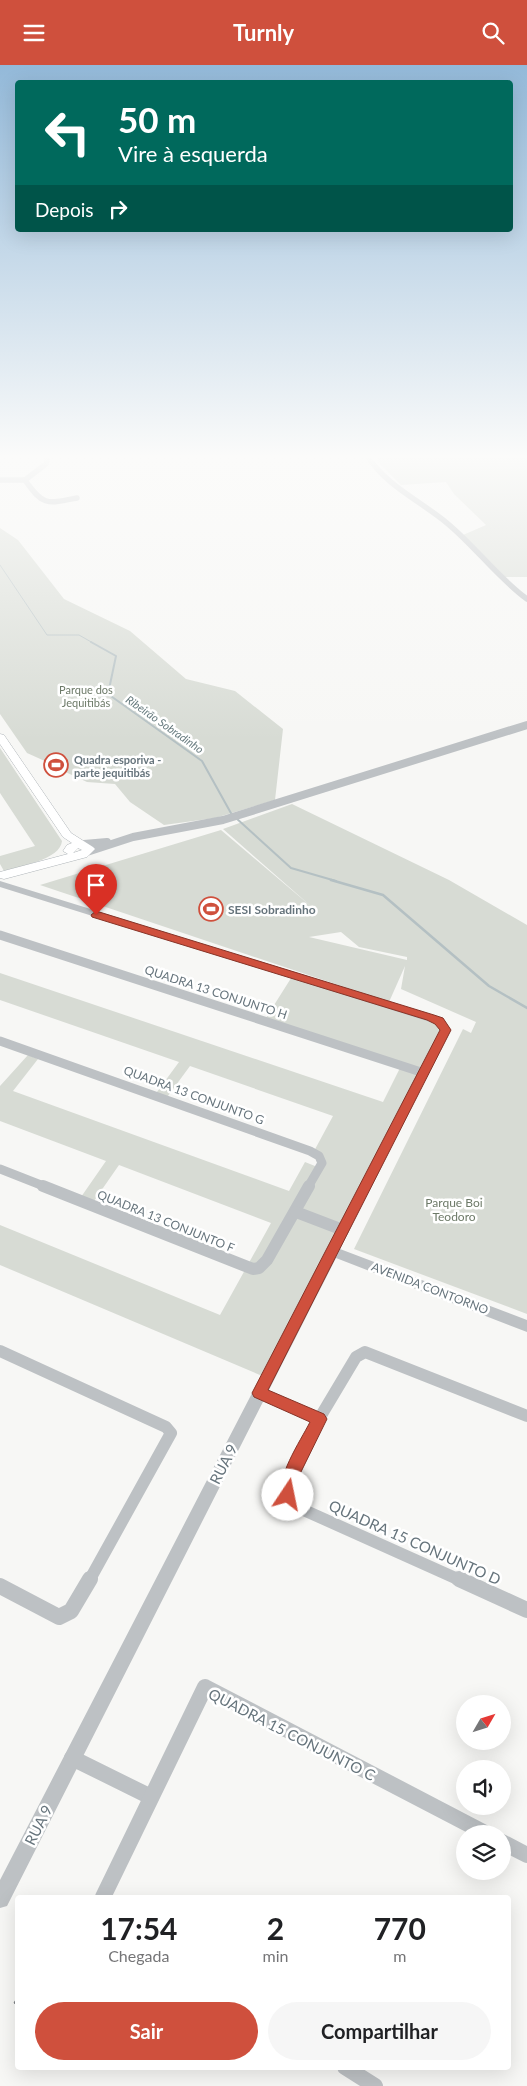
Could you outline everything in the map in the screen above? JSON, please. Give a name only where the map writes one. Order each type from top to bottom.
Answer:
[{"type":"main road","points":[[0,737],[80,850],[3,879]]},
{"type":"street","points":[[473,551],[488,567],[527,599]]},
{"type":"street","points":[[80,850],[165,829],[223,820],[527,725]]},
{"type":"street","name":"RUA 9","points":[[0,1899],[446,1030],[439,1021],[431,1018],[24,892],[3,879]]},
{"type":"street","name":"QUADRA 13 CONJUNTO H","points":[[0,935],[424,1073]]},
{"type":"street","name":"QUADRA 13 CONJUNTO G","points":[[0,1041],[315,1154],[322,1163],[296,1212]]},
{"type":"street","name":"QUADRA 13 CONJUNTO F","points":[[0,1169],[249,1269],[259,1268],[267,1259],[296,1212]]},
{"type":"street","points":[[296,1212],[343,1230]]},
{"type":"street","name":"AVENIDA CONTORNO","points":[[332,1251],[527,1326]]},
{"type":"street","points":[[0,1351],[170,1430],[170,1437],[75,1607],[59,1617],[0,1586]]},
{"type":"street","name":"QUADRA 15 CONJUNTO D","points":[[527,1416],[365,1352],[356,1357],[319,1419],[288,1481],[288,1495],[297,1507],[527,1610]]},
{"type":"street","points":[[260,1393],[319,1419]]},
{"type":"street","name":"QUADRA 15 CONJUNTO C","points":[[151,1797],[205,1687],[470,1825]]},
{"type":"street","points":[[72,1758],[151,1797],[104,1895]]},
{"type":"street","points":[[511,1847],[527,1855]]},
{"type":"street","points":[[350,2070],[376,2086]]},
{"type":"green space","name":"Parque dos Jequitibás","points":[[0,551],[27,551],[64,599],[130,631],[186,679],[235,691],[283,729],[275,800],[215,818],[164,825],[130,802],[115,784],[87,782],[59,769],[53,771],[47,762],[27,753],[0,714]]},
{"type":"green space","points":[[479,551],[527,551],[527,577],[505,577]]},
{"type":"green space","points":[[0,748],[62,841],[60,848],[47,858],[4,871],[0,864],[0,856],[35,846],[0,793]]},
{"type":"green space","name":"Parque Boi Teodoro","points":[[292,804],[449,880],[527,925],[527,1314],[354,1249],[463,1029],[471,1033],[476,1022],[401,989],[405,966],[389,1002],[40,885],[221,830],[313,908],[223,829]],"holes":[[[341,932],[359,947],[407,957],[407,960],[309,937]]]},
{"type":"green space","points":[[0,973],[383,1102],[401,1066],[264,1021],[293,975],[444,1025],[267,1378],[0,1265],[0,1225],[220,1315],[271,1223],[119,1165],[94,1201],[81,1197],[106,1161],[0,1121],[0,1086],[28,1055],[38,1059],[13,1091],[289,1191],[305,1162],[320,1168],[313,1153],[333,1116],[190,1066],[165,1100],[154,1096],[179,1062],[0,1000]]},
{"type":"waterway","name":"Ribeirão Sobradinho","points":[[0,565],[47,635],[79,635],[93,643]]},
{"type":"waterway","name":"Ribeirão Sobradinho","points":[[91,642],[116,656],[108,694],[202,761],[232,815]]},
{"type":"waterway","name":"Ribeirão Sobradinho","points":[[236,818],[291,868],[336,881]]},
{"type":"waterway","name":"Ribeirão Sobradinho","points":[[331,880],[383,895],[489,986],[527,1008]]},
{"type":"place","name":"Quadra esporiva - parte jequitibás","points":[[56,765]]},
{"type":"place","name":"SESI Sobradinho","points":[[211,909]]},
{"type":"route","points":[[96,915],[431,1018],[444,1025],[446,1030],[260,1393],[319,1419],[288,1481],[288,1495]]}]
